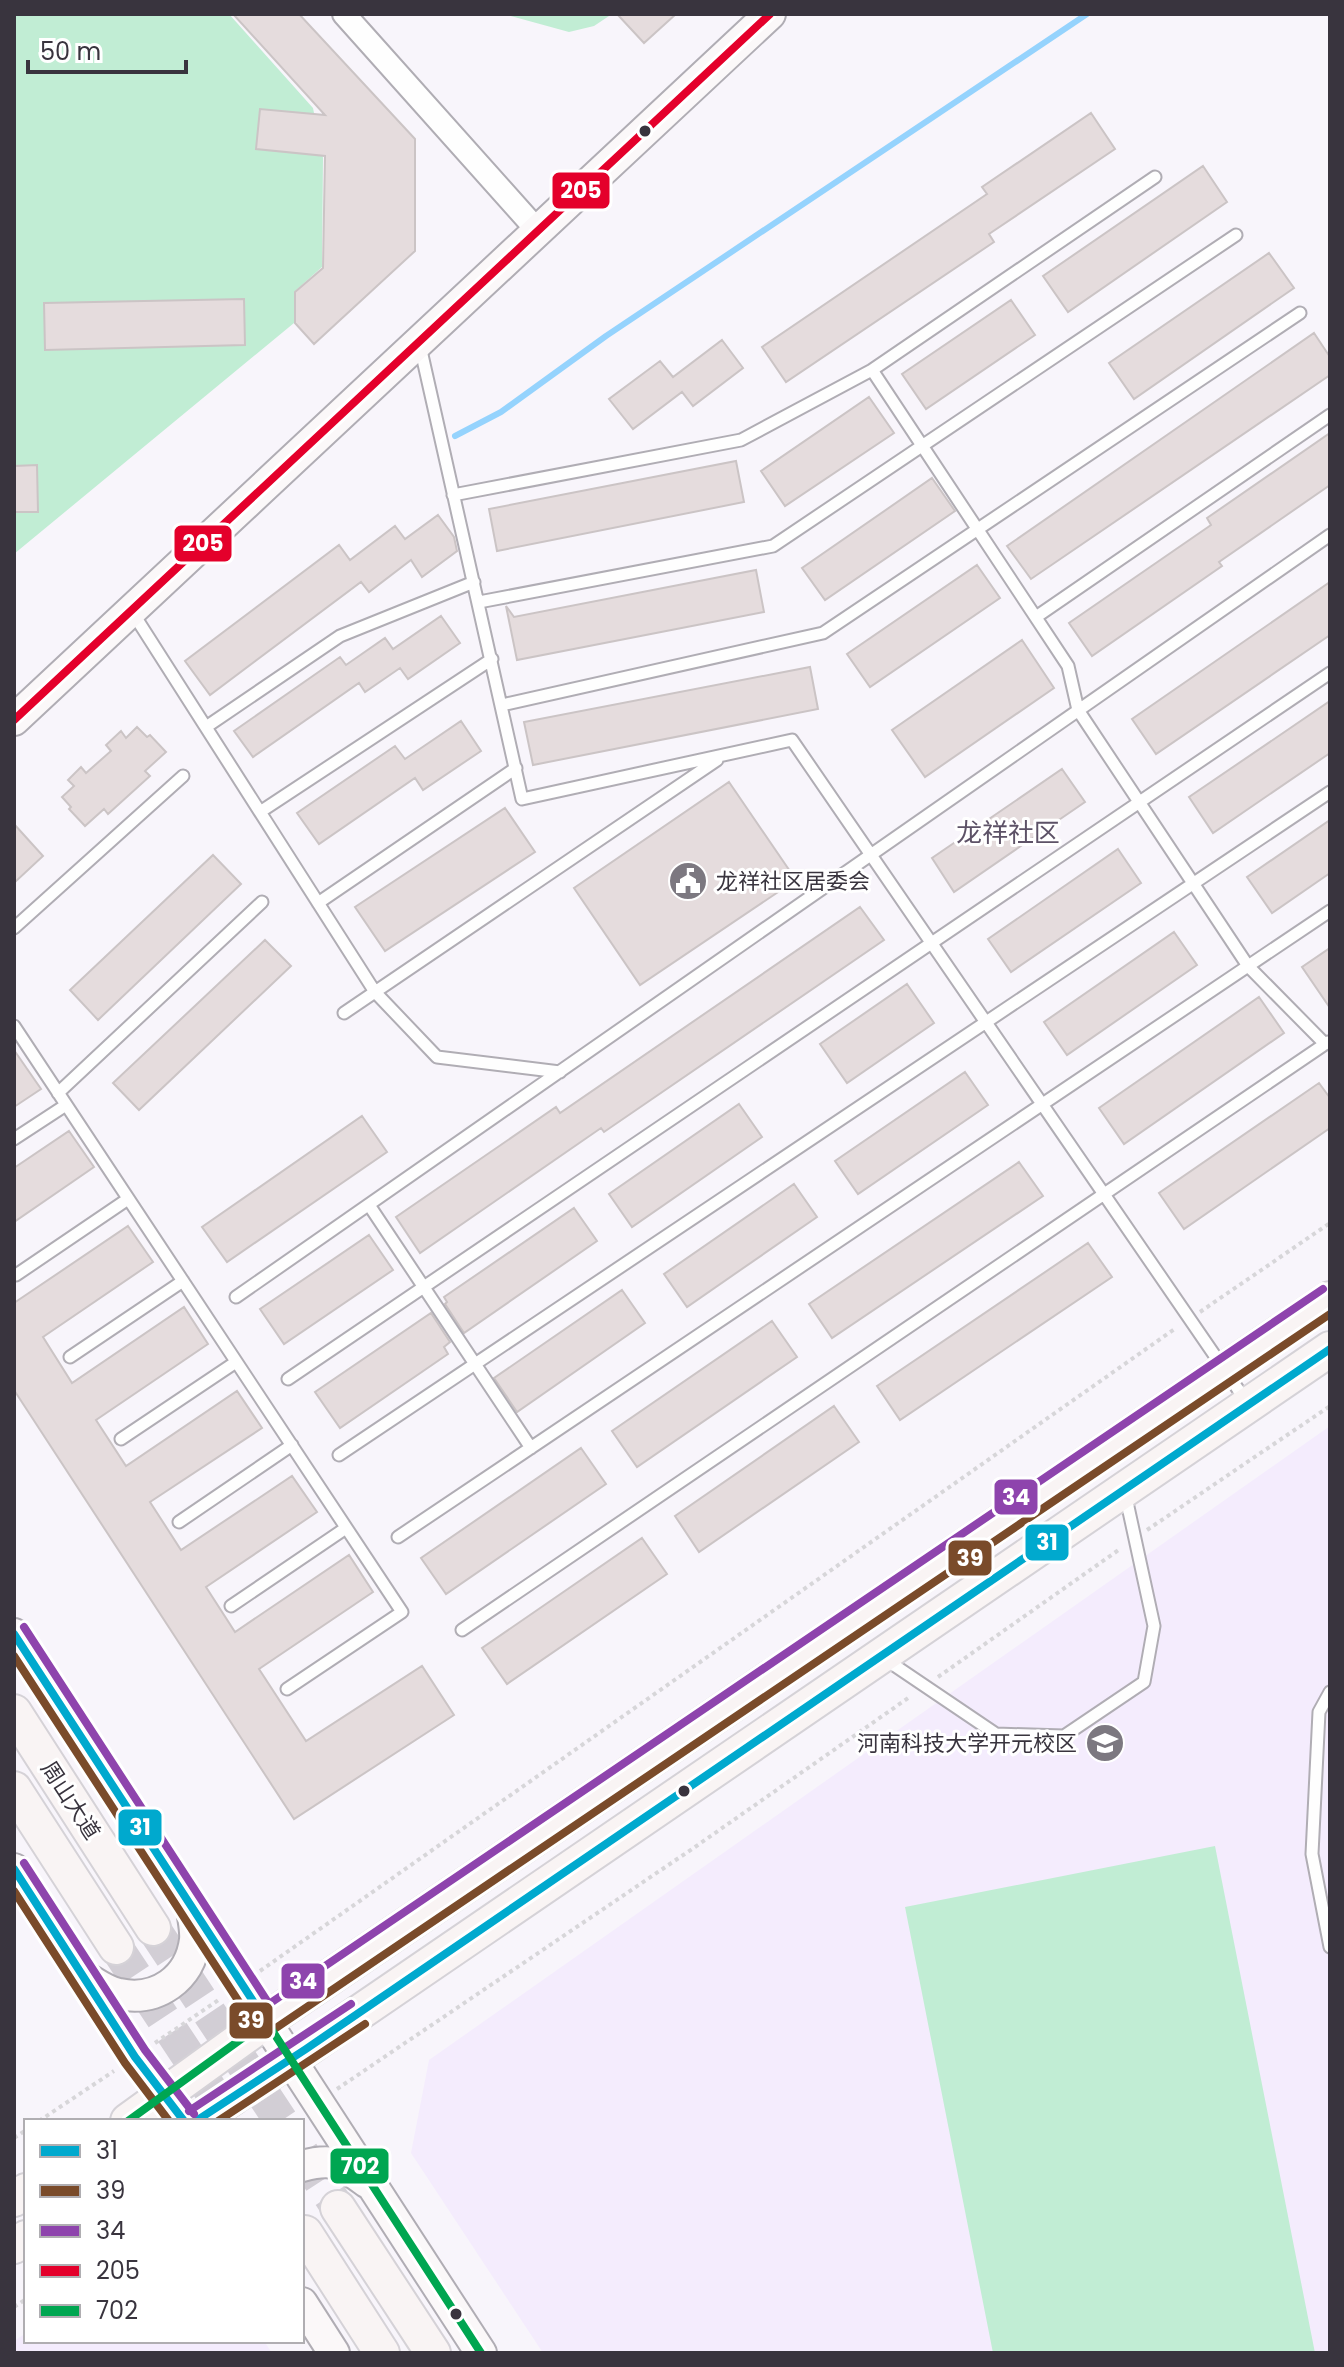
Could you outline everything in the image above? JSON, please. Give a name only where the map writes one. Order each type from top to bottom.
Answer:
[{"type":"main road","points":[[135,2119],[175,2108],[266,2021],[1330,1299]]},
{"type":"main road","points":[[199,2119],[291,2060],[1330,1349]]},
{"type":"main road","name":"周山大道","points":[[14,1712],[153,1928]]},
{"type":"main road","name":"周山大道","points":[[14,1789],[116,1947]]},
{"type":"main road","points":[[338,2208],[433,2353]]},
{"type":"main road","points":[[305,2233],[382,2353]]},
{"type":"street","points":[[344,14],[531,224]]},
{"type":"street","points":[[14,720],[418,340],[531,224],[747,14]]},
{"type":"street","points":[[14,698],[531,224],[770,14]]},
{"type":"street","name":"周山大道","points":[[14,1634],[481,2353]]},
{"type":"street","points":[[14,1869],[135,2057],[175,2108]]},
{"type":"street","points":[[83,1976],[115,1994],[139,1997],[168,1987],[189,1964],[195,1939],[192,1908]]},
{"type":"street","points":[[304,2165],[319,2161],[341,2164],[373,2187]]},
{"type":"street","points":[[304,2306],[334,2353]]},
{"type":"lane","points":[[453,495],[741,440],[872,370],[1155,177]]},
{"type":"lane","points":[[479,602],[773,546],[1236,235]]},
{"type":"lane","points":[[502,705],[823,633],[1300,313]]},
{"type":"lane","points":[[418,340],[522,799],[792,740],[1249,1405]]},
{"type":"lane","points":[[462,1630],[1327,1042],[1248,966],[1078,710],[1068,666],[872,370]]},
{"type":"lane","points":[[1036,617],[1330,415]]},
{"type":"lane","points":[[236,1297],[1330,535]]},
{"type":"lane","points":[[206,727],[340,636],[474,582]]},
{"type":"lane","points":[[131,610],[375,992],[437,1057],[560,1072]]},
{"type":"lane","points":[[260,812],[492,659]]},
{"type":"lane","points":[[288,1379],[1330,673]]},
{"type":"lane","points":[[344,1013],[724,755]]},
{"type":"lane","points":[[318,903],[516,768]]},
{"type":"lane","points":[[14,928],[183,776]]},
{"type":"lane","points":[[339,1455],[1330,792]]},
{"type":"lane","points":[[58,1093],[262,902]]},
{"type":"lane","points":[[398,1537],[1330,911]]},
{"type":"lane","points":[[14,1026],[402,1612],[287,1689]]},
{"type":"lane","points":[[14,1139],[66,1105]]},
{"type":"lane","points":[[16,1275],[128,1199]]},
{"type":"lane","points":[[369,1205],[531,1448]]},
{"type":"lane","points":[[70,1357],[183,1281]]},
{"type":"lane","points":[[121,1439],[236,1362]]},
{"type":"lane","points":[[179,1522],[292,1445]]},
{"type":"lane","points":[[881,1656],[996,1734],[1064,1736],[1144,1682],[1154,1626],[1125,1490]]},
{"type":"lane","points":[[231,1606],[346,1528]]},
{"type":"lane","points":[[1330,1692],[1319,1712],[1312,1854],[1330,1947]]},
{"type":"path","points":[[42,2119],[242,1984],[1330,1223]]},
{"type":"path","points":[[318,2101],[695,1847],[1330,1406]]},
{"type":"shaded area","name":"河南科技大学开元校区","points":[[1330,1426],[1330,2353],[543,2353],[411,2153],[429,2060]]},
{"type":"shaded area","points":[[24,2334],[24,2343],[265,2343],[272,2353],[14,2353],[14,2341]]},
{"type":"green space","points":[[14,14],[229,14],[313,108],[323,158],[322,267],[294,292],[294,323],[14,554]]},
{"type":"green space","points":[[503,14],[612,14],[594,26],[569,32]]},
{"type":"green space","points":[[1215,1846],[1315,2353],[993,2353],[905,1907]]},
{"type":"building","points":[[233,14],[299,14],[415,139],[415,251],[314,344],[295,323],[295,292],[323,268],[325,156],[256,149],[260,109],[325,115]]},
{"type":"building","points":[[617,14],[676,14],[644,43]]},
{"type":"building","points":[[1091,113],[1115,149],[989,234],[994,242],[786,382],[762,347],[987,194],[982,187]]},
{"type":"building","points":[[1203,166],[1227,202],[1068,312],[1043,276]]},
{"type":"building","points":[[1269,253],[1294,288],[1134,399],[1109,363]]},
{"type":"building","points":[[244,299],[245,345],[45,350],[44,303]]},
{"type":"building","points":[[1011,300],[1035,335],[926,409],[902,374]]},
{"type":"building","points":[[1314,333],[1330,357],[1330,375],[1031,579],[1007,546]]},
{"type":"building","points":[[722,340],[743,368],[693,406],[682,392],[633,429],[609,399],[660,361],[673,377]]},
{"type":"building","points":[[869,397],[894,433],[785,506],[761,471]]},
{"type":"building","points":[[1330,433],[1330,485],[1219,562],[1222,566],[1092,656],[1069,623],[1211,525],[1207,518]]},
{"type":"building","points":[[736,461],[744,502],[497,551],[489,509]]},
{"type":"building","points":[[37,465],[38,512],[14,512],[14,466]]},
{"type":"building","points":[[932,478],[955,511],[825,600],[802,568]]},
{"type":"building","points":[[438,515],[454,537],[457,551],[422,577],[411,560],[369,592],[361,582],[210,695],[185,661],[339,545],[350,560],[395,526],[405,539]]},
{"type":"building","points":[[977,565],[1000,598],[870,687],[847,654]]},
{"type":"building","points":[[756,570],[764,612],[517,660],[506,606],[514,617]]},
{"type":"building","points":[[1330,582],[1330,635],[1156,754],[1132,719]]},
{"type":"building","points":[[441,616],[460,643],[408,679],[400,668],[365,692],[359,683],[253,757],[234,731],[340,657],[346,665],[385,638],[393,649]]},
{"type":"building","points":[[1022,640],[1054,688],[925,777],[892,730]]},
{"type":"building","points":[[810,667],[818,709],[533,765],[524,722]]},
{"type":"building","points":[[1330,701],[1330,753],[1213,833],[1189,797]]},
{"type":"building","points":[[461,721],[481,751],[423,790],[415,778],[319,844],[297,813],[395,746],[405,759]]},
{"type":"building","points":[[137,727],[147,737],[150,735],[166,752],[145,771],[150,776],[108,814],[104,809],[85,826],[62,797],[74,786],[68,780],[81,767],[86,773],[111,751],[106,745],[121,731],[126,738]]},
{"type":"building","points":[[1062,769],[1085,802],[954,892],[932,858]]},
{"type":"building","points":[[729,782],[796,880],[640,985],[574,888]]},
{"type":"building","points":[[505,808],[535,852],[385,951],[355,907]]},
{"type":"building","points":[[1330,820],[1330,873],[1272,913],[1247,877]]},
{"type":"building","points":[[14,824],[43,856],[14,883]]},
{"type":"building","points":[[1118,849],[1141,883],[1011,972],[988,939]]},
{"type":"building","points":[[213,855],[241,884],[98,1020],[70,990]]},
{"type":"building","points":[[860,907],[884,940],[604,1132],[601,1128],[420,1253],[396,1217],[556,1107],[560,1113]]},
{"type":"building","points":[[1174,932],[1197,965],[1067,1055],[1044,1022]]},
{"type":"building","points":[[265,940],[291,966],[139,1110],[113,1083]]},
{"type":"building","points":[[1330,948],[1330,1008],[1302,967]]},
{"type":"building","points":[[907,984],[934,1023],[847,1083],[820,1044]]},
{"type":"building","points":[[1259,997],[1284,1033],[1124,1144],[1099,1108]]},
{"type":"building","points":[[14,1050],[41,1089],[14,1107]]},
{"type":"building","points":[[965,1072],[988,1105],[858,1194],[835,1161]]},
{"type":"building","points":[[1319,1083],[1330,1098],[1330,1128],[1184,1229],[1159,1193]]},
{"type":"building","points":[[739,1104],[762,1137],[632,1227],[609,1194]]},
{"type":"building","points":[[362,1116],[387,1152],[227,1262],[202,1227]]},
{"type":"building","points":[[69,1131],[94,1167],[14,1222],[14,1168]]},
{"type":"building","points":[[1019,1162],[1043,1196],[832,1338],[809,1304]]},
{"type":"building","points":[[794,1184],[817,1217],[687,1307],[664,1274]]},
{"type":"building","points":[[574,1208],[597,1241],[464,1333],[445,1304],[444,1297]]},
{"type":"building","points":[[128,1226],[153,1262],[43,1337],[72,1383],[184,1307],[208,1344],[96,1420],[126,1466],[237,1391],[262,1428],[150,1502],[181,1550],[292,1476],[317,1512],[206,1587],[235,1632],[349,1555],[373,1592],[259,1669],[306,1741],[422,1666],[454,1715],[294,1819],[14,1390],[14,1303]]},
{"type":"building","points":[[369,1235],[393,1270],[284,1344],[260,1309]]},
{"type":"building","points":[[1088,1243],[1112,1277],[900,1420],[877,1386]]},
{"type":"building","points":[[622,1290],[645,1323],[517,1412],[494,1378]]},
{"type":"building","points":[[431,1313],[450,1342],[444,1347],[448,1354],[340,1428],[315,1392]]},
{"type":"building","points":[[772,1321],[797,1357],[637,1467],[612,1431]]},
{"type":"building","points":[[834,1406],[859,1442],[699,1552],[675,1516]]},
{"type":"building","points":[[581,1448],[606,1484],[446,1594],[421,1558]]},
{"type":"building","points":[[642,1538],[667,1574],[507,1684],[482,1648]]},
{"type":"waterway","points":[[455,436],[501,412],[606,336],[1087,14]]},
{"type":"tunnel","points":[[153,1928],[280,2119]]},
{"type":"tunnel","points":[[116,1947],[230,2119]]},
{"type":"tunnel","points":[[304,2156],[338,2208]]},
{"type":"transit line","name":"205","points":[[14,720],[770,14]]},
{"type":"transit line","name":"34","points":[[24,1627],[269,2004],[1323,1289]]},
{"type":"transit line","name":"39","points":[[14,1656],[256,2028],[270,2032],[1330,1314]]},
{"type":"transit line","name":"31","points":[[199,2119],[1330,1349]]},
{"type":"transit line","name":"31","points":[[14,1634],[266,2021]]},
{"type":"transit line","name":"34","points":[[24,1863],[145,2050],[194,2114]]},
{"type":"transit line","name":"31","points":[[14,1869],[135,2057],[182,2119]]},
{"type":"transit line","name":"39","points":[[14,1891],[125,2063],[167,2119]]},
{"type":"transit line","name":"34","points":[[189,2111],[351,2004]]},
{"type":"transit line","name":"702","points":[[131,2119],[266,2021],[481,2353]]},
{"type":"transit line","name":"39","points":[[221,2119],[365,2024]]},
{"type":"place","name":"龙祥社区居委会","points":[[688,881]]},
{"type":"place","name":"河南科技大学开元校区","points":[[1105,1743]]},
{"type":"district","name":"龙祥社区","points":[[1008,833]]}]
